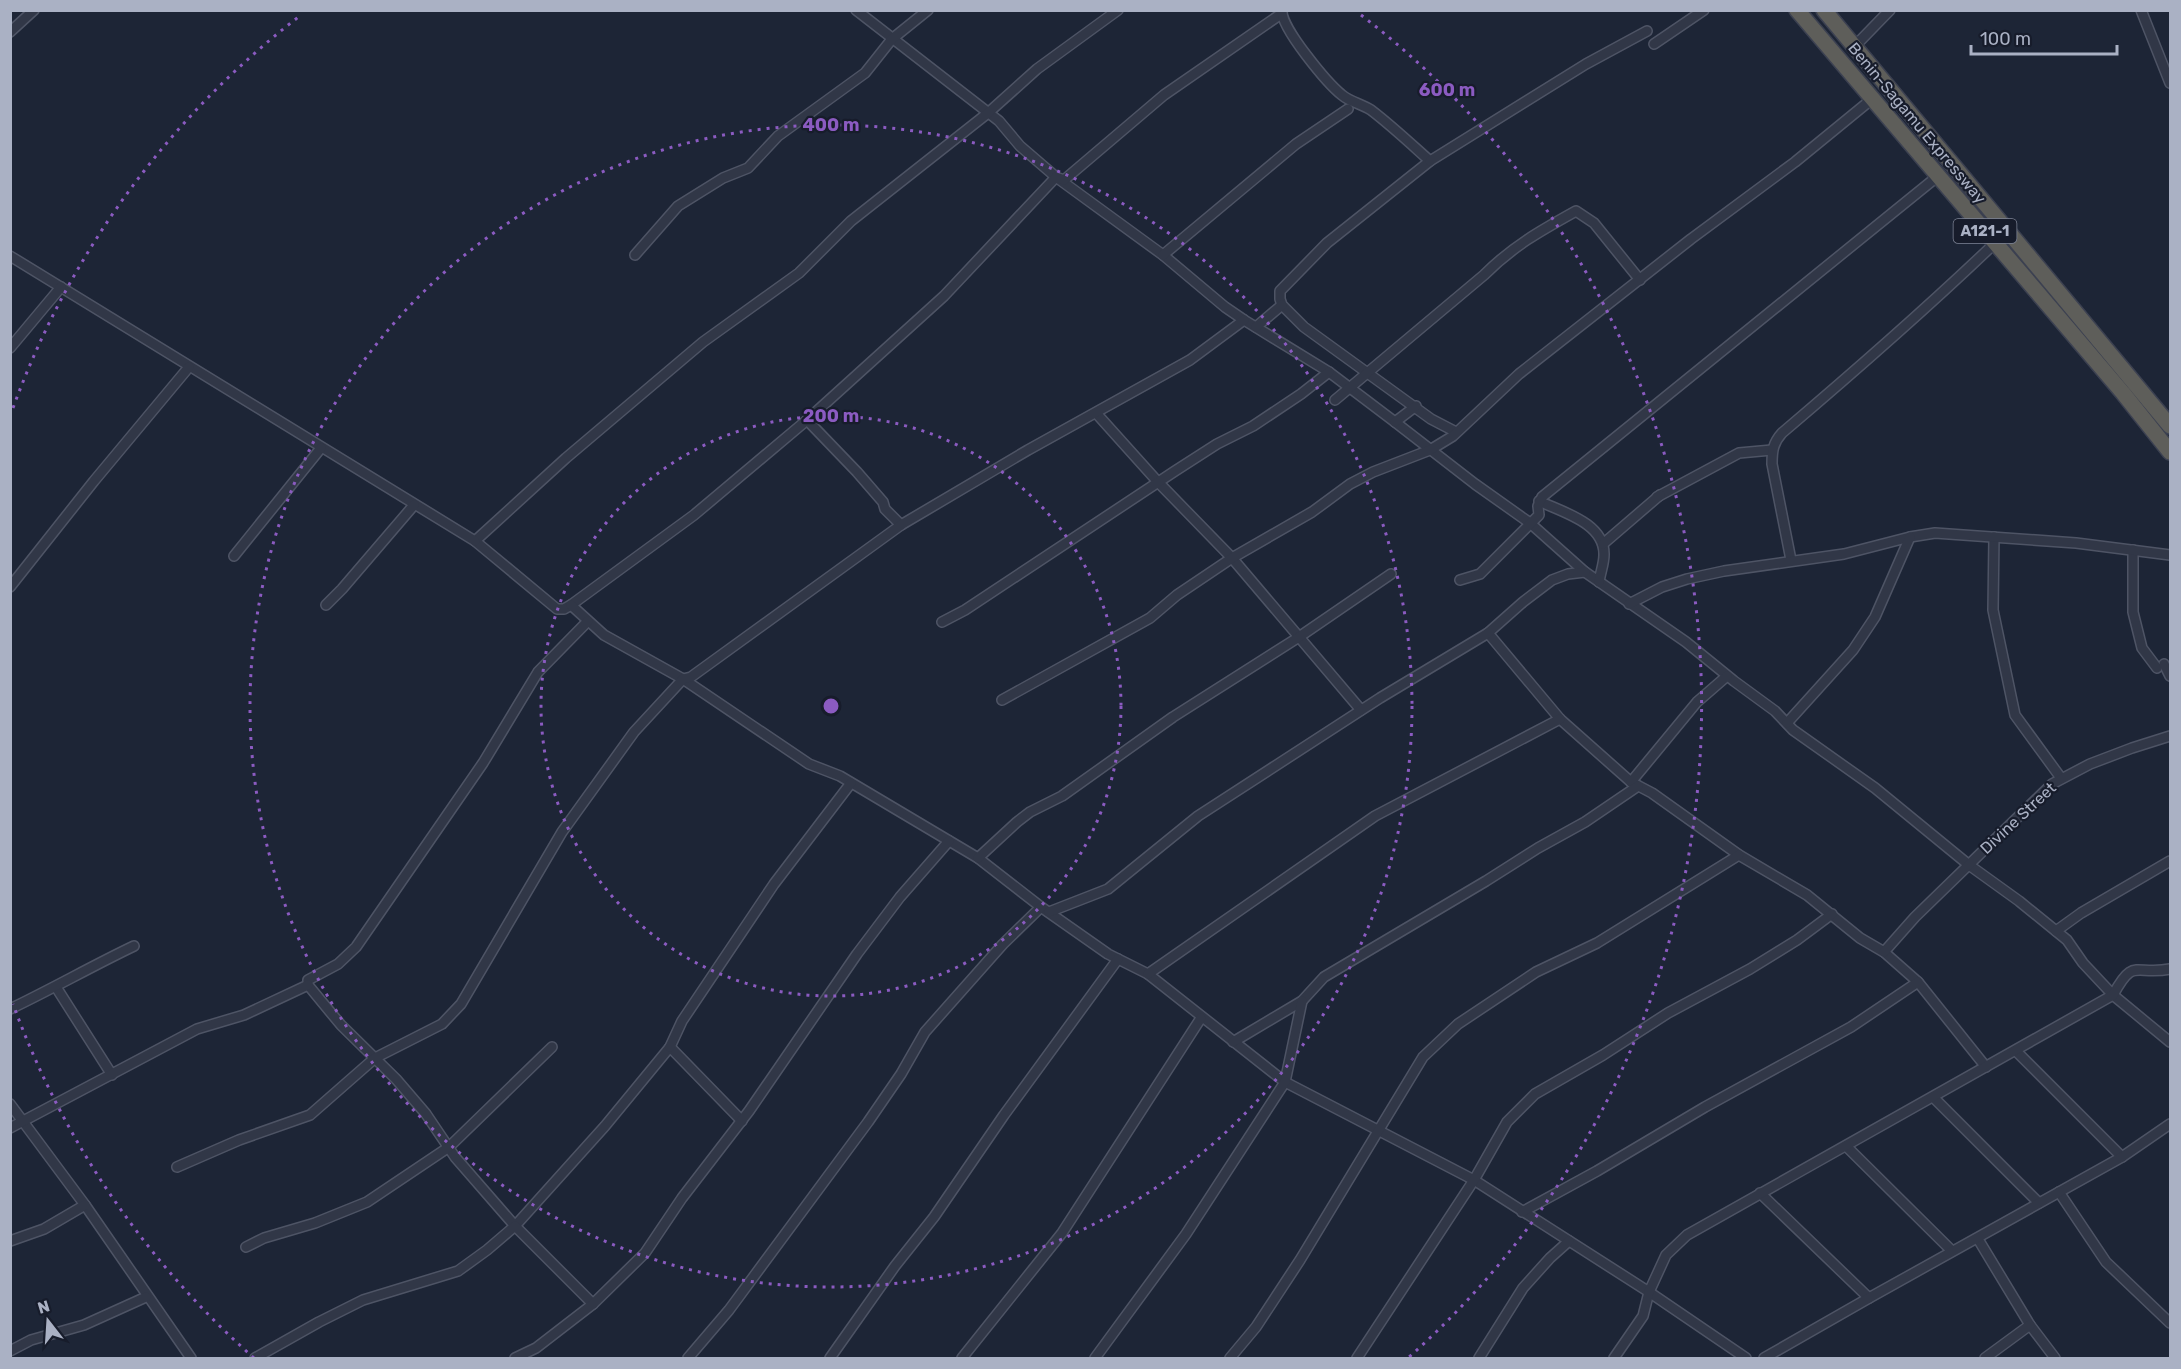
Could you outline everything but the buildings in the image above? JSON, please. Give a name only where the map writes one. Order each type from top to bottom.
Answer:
[{"type":"highway","name":"Benin-Sagamu Expressway","points":[[1797,10],[2170,452]]},
{"type":"highway","name":"A121-1","points":[[1824,10],[2170,426]]},
{"type":"street","points":[[10,32],[34,10]]},
{"type":"street","points":[[856,10],[1006,128],[1020,146],[1056,177],[1163,255],[1203,290],[1244,321],[1329,372],[1530,523],[1585,572],[1686,642],[1775,711],[1793,730],[1875,788],[1969,865],[2019,901],[2067,940],[2083,963],[2113,995],[2170,1042]]},
{"type":"street","points":[[635,255],[678,206],[723,178],[748,168],[778,136],[865,73],[892,39],[928,10]]},
{"type":"street","points":[[475,541],[566,458],[703,342],[799,273],[851,221],[988,113],[1037,69],[1118,10]]},
{"type":"street","points":[[1654,44],[1704,10]]},
{"type":"street","points":[[1855,46],[1890,10]]},
{"type":"street","points":[[2141,10],[2170,83]]},
{"type":"street","points":[[1056,177],[1064,180],[1164,95],[1282,12],[1283,21],[1318,71],[1335,89],[1344,97],[1369,109],[1431,161]]},
{"type":"street","points":[[1456,432],[1431,419],[1304,327],[1282,304],[1280,291],[1327,243],[1431,161],[1586,64],[1647,31]]},
{"type":"street","points":[[1002,700],[1150,618],[1178,595],[1232,558],[1311,512],[1350,484],[1373,472],[1431,450],[1456,432],[1519,374],[1795,162],[1872,99]]},
{"type":"street","points":[[1163,255],[1296,144],[1348,110]]},
{"type":"street","points":[[1539,515],[1539,501],[1542,497],[1938,176]]},
{"type":"street","points":[[10,256],[475,541],[557,609],[564,609],[694,515],[807,420],[944,296],[1056,177]]},
{"type":"street","points":[[1335,400],[1484,275],[1504,254],[1527,238],[1576,211],[1594,223],[1640,280]]},
{"type":"street","points":[[1791,560],[1772,464],[1772,450],[1782,433],[1884,345],[1995,243]]},
{"type":"street","points":[[1335,400],[1469,278]]},
{"type":"street","points":[[10,348],[61,287]]},
{"type":"street","points":[[1256,327],[1282,304]]},
{"type":"street","points":[[177,1167],[239,1140],[309,1115],[375,1058],[442,1024],[461,1004],[562,832],[634,732],[683,679],[691,677],[901,525],[1028,450],[1190,360],[1244,321]]},
{"type":"street","points":[[10,587],[189,367]]},
{"type":"street","points":[[942,622],[965,610],[1217,444],[1253,426],[1329,372]]},
{"type":"street","points":[[1335,400],[1366,372]]},
{"type":"street","points":[[1350,388],[1366,372]]},
{"type":"street","points":[[1395,422],[1416,406]]},
{"type":"street","points":[[1096,413],[1158,482],[1232,558],[1361,710]]},
{"type":"street","points":[[807,420],[864,480],[901,525]]},
{"type":"street","points":[[234,556],[321,448]]},
{"type":"street","points":[[1657,497],[1739,453],[1772,450]]},
{"type":"street","points":[[1603,544],[1675,481]]},
{"type":"street","points":[[1539,501],[1592,526],[1603,544],[1604,555],[1599,582]]},
{"type":"street","points":[[326,604],[342,589],[414,505]]},
{"type":"street","points":[[1460,579],[1474,577],[1485,570],[1530,523],[1551,507]]},
{"type":"street","points":[[1629,604],[1662,587],[1724,570],[1844,554],[1935,533],[2076,543],[2170,555]]},
{"type":"street","points":[[1786,723],[1853,650],[1875,617],[1910,537]]},
{"type":"street","points":[[1994,537],[1993,610],[2015,715],[2061,778]]},
{"type":"street","points":[[2133,549],[2133,612],[2142,648],[2170,676]]},
{"type":"street","points":[[688,1359],[729,1310],[868,1122],[901,1074],[925,1032],[1003,944],[1045,909],[1108,890],[1198,816],[1361,710],[1488,633],[1552,580],[1568,574],[1585,572]]},
{"type":"street","points":[[978,858],[1030,812],[1062,796],[1173,717],[1299,637],[1391,574]]},
{"type":"street","points":[[571,605],[604,635],[683,679],[809,764],[840,776],[978,858],[1045,909],[1118,959],[1148,974],[1285,1082],[1473,1180],[1649,1292],[1746,1359]]},
{"type":"street","points":[[588,621],[538,672],[483,763],[356,946],[338,964],[308,980],[308,985],[341,1025],[426,1114],[448,1147],[515,1226],[594,1304]]},
{"type":"street","points":[[1488,633],[1560,718],[1635,784],[1653,793],[1739,855],[1808,895],[1860,938],[1884,952],[1918,982],[1986,1067]]},
{"type":"street","points":[[1233,1042],[1302,1001],[1324,977],[1585,822],[1635,784],[1697,702],[1727,676]]},
{"type":"street","points":[[1148,974],[1375,816],[1560,718]]},
{"type":"street","name":"Divine Street","points":[[1884,952],[1915,917],[2026,807],[2061,778],[2100,760],[2170,736]]},
{"type":"street","points":[[255,1359],[363,1300],[458,1271],[515,1226],[605,1126],[670,1047],[682,1021],[774,884],[851,783]]},
{"type":"street","points":[[515,1359],[536,1348],[594,1304],[645,1253],[682,1198],[741,1121],[857,954],[900,897],[949,841]]},
{"type":"street","points":[[1230,1359],[1256,1327],[1380,1131],[1423,1057],[1458,1024],[1536,972],[1598,943],[1739,855]]},
{"type":"street","points":[[2056,931],[2081,913],[2170,861]]},
{"type":"street","points":[[1358,1359],[1473,1180],[1507,1122],[1535,1094],[1603,1055],[1668,1013],[1750,969],[1797,940],[1832,914]]},
{"type":"street","points":[[10,1009],[134,946]]},
{"type":"street","points":[[830,1359],[1118,959]]},
{"type":"street","points":[[1614,1359],[1643,1316],[1649,1292],[1666,1255],[1687,1235],[2113,995],[2124,976],[2133,970],[2170,969]]},
{"type":"street","points":[[1522,1212],[1705,1107],[1851,1027],[1918,982]]},
{"type":"street","points":[[10,1128],[198,1029],[244,1016],[308,985]]},
{"type":"street","points":[[56,987],[112,1076]]},
{"type":"street","points":[[1095,1359],[1186,1234],[1285,1082],[1302,1001]]},
{"type":"street","points":[[962,1359],[1062,1233],[1201,1018]]},
{"type":"street","points":[[246,1246],[264,1238],[315,1223],[367,1202],[448,1147],[552,1047]]},
{"type":"street","points":[[670,1047],[741,1121]]},
{"type":"street","points":[[2016,1051],[2122,1157]]},
{"type":"street","points":[[1933,1097],[2039,1203]]},
{"type":"street","points":[[10,1104],[85,1206],[190,1359]]},
{"type":"street","points":[[1764,1359],[2122,1157],[2170,1124]]},
{"type":"street","points":[[1846,1146],[1952,1251]]},
{"type":"street","points":[[2059,1192],[2106,1263],[2170,1323]]},
{"type":"street","points":[[1760,1193],[1869,1298]]},
{"type":"street","points":[[10,1241],[44,1228],[85,1206]]},
{"type":"street","points":[[1978,1239],[2030,1325],[2055,1359]]},
{"type":"street","points":[[1479,1359],[1523,1288],[1569,1241]]},
{"type":"street","points":[[10,1351],[31,1340],[84,1325],[146,1297]]},
{"type":"street","points":[[1985,1359],[2030,1325]]}]
